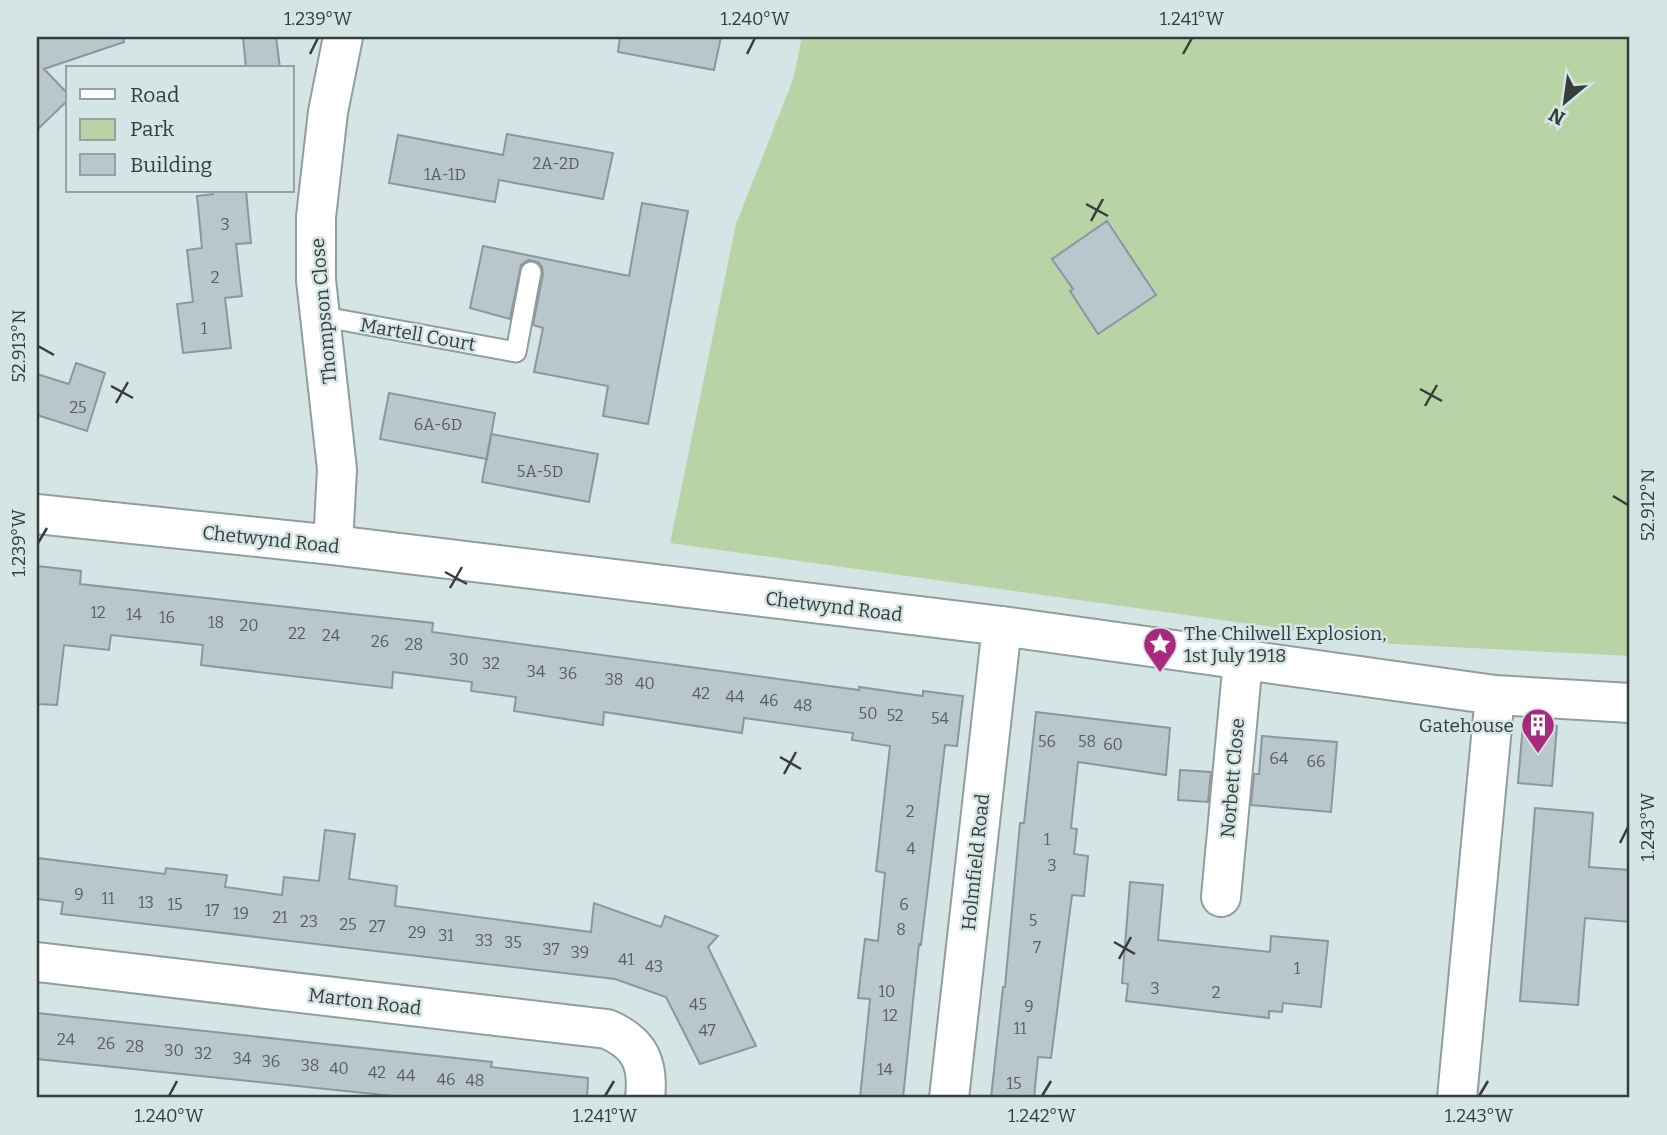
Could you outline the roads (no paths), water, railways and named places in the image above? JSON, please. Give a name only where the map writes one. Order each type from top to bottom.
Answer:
[{"type":"street","name":"Thompson Close","points":[[333,545],[337,469],[319,316],[316,216],[328,112],[343,37]]},
{"type":"street","name":"Chetwynd Road","points":[[37,514],[333,545],[1002,626],[1495,695],[1630,703]]},
{"type":"street","name":"Holmfield Road","points":[[949,1098],[1002,626]]},
{"type":"street","name":"Norbett Close","points":[[1221,897],[1243,660]]},
{"type":"street","points":[[1457,1098],[1495,695]]},
{"type":"street","name":"Marton Road","points":[[37,962],[607,1029],[622,1035],[635,1047],[643,1060],[645,1098]]},
{"type":"lane","name":"Martell Court","points":[[319,316],[516,352],[531,272]]},
{"type":"place","name":"The Chilwell Explosion, 1st July 1918","points":[[1160,674]]},
{"type":"place","name":"Gatehouse","points":[[1538,755]]}]
